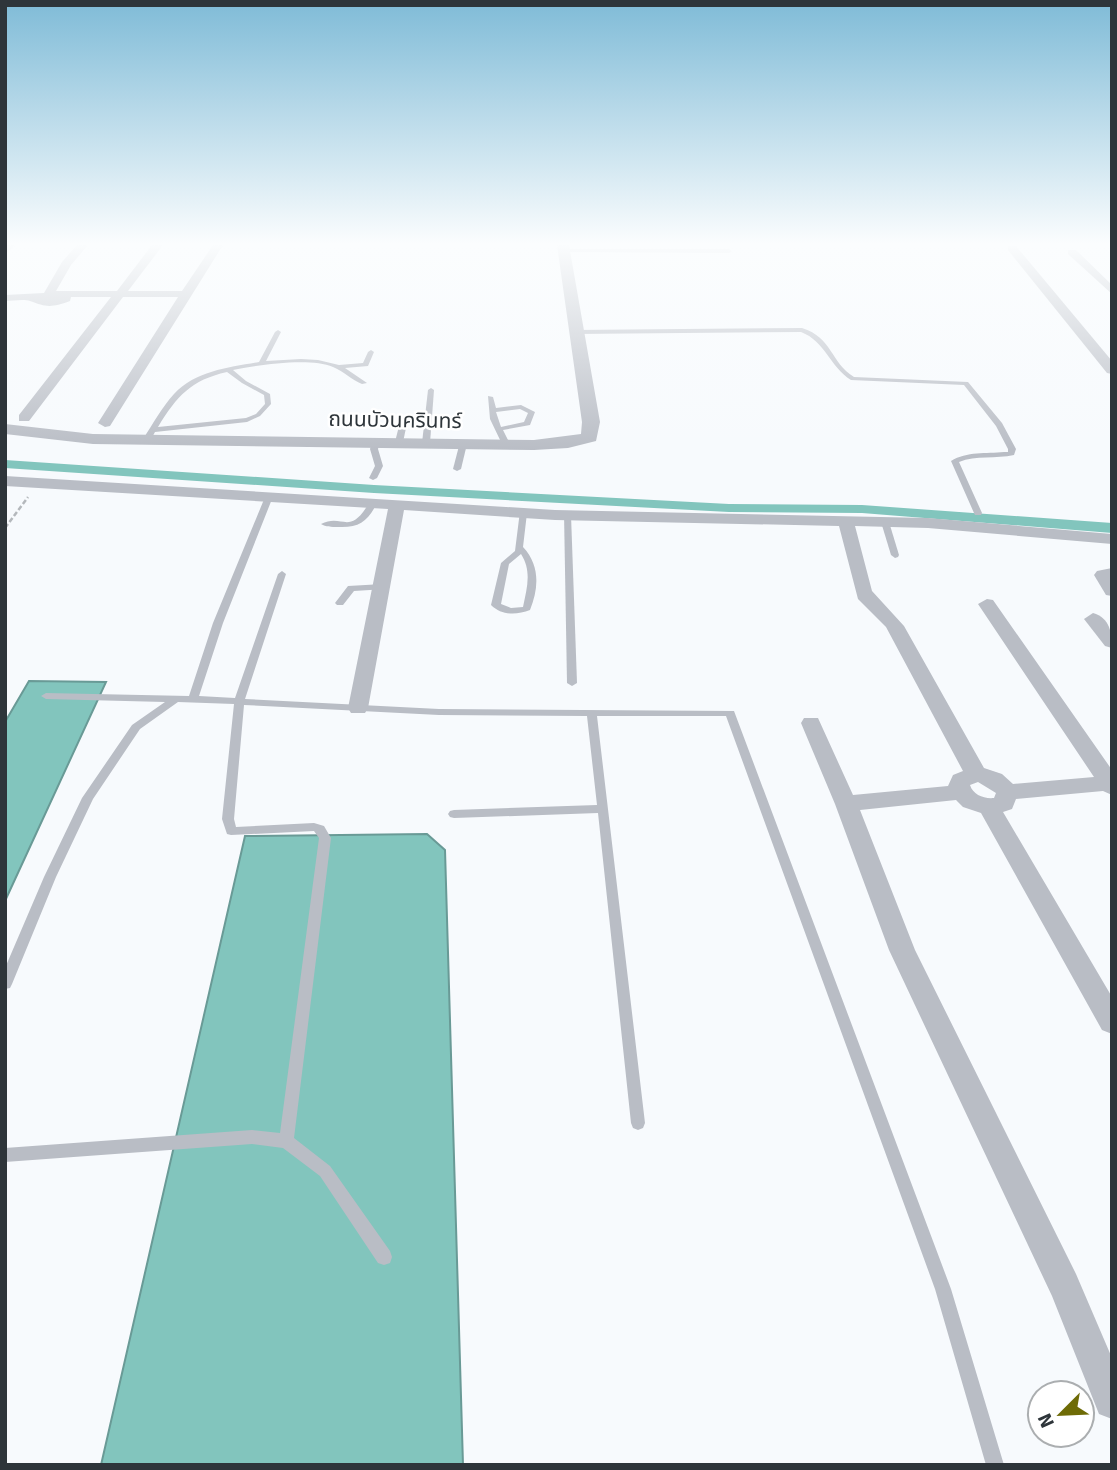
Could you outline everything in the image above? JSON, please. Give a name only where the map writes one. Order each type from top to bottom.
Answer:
[{"type":"street","points":[[24,418],[104,314]]},
{"type":"street","points":[[105,423],[173,314]]},
{"type":"street","name":"ถนนบัวนครินทร์","points":[[5,429],[93,439],[150,434],[376,442],[401,435],[426,443],[463,444],[503,437],[568,443],[590,436],[591,422],[572,314]]},
{"type":"street","points":[[1066,314],[1112,370]]},
{"type":"street","points":[[5,481],[523,513],[957,525],[1073,538],[1112,539]]},
{"type":"street","points":[[358,708],[397,506]]},
{"type":"street","points":[[846,522],[867,599],[895,626],[976,774]]},
{"type":"street","points":[[1112,573],[1103,575],[1112,591]]},
{"type":"street","points":[[987,604],[1111,785],[998,799],[972,802],[961,792],[959,786],[961,780],[976,774],[995,779],[998,799],[1005,840],[1112,1022]]},
{"type":"street","points":[[1093,620],[1112,642]]},
{"type":"street","points":[[811,723],[846,804],[902,950],[1064,1286],[1112,1401]]},
{"type":"street","points":[[846,804],[961,792]]},
{"type":"lane","points":[[575,332],[802,330],[819,336],[841,370],[853,379],[966,383],[999,425],[1012,449],[1011,453],[1003,455],[968,457],[955,461],[978,513]]},
{"type":"lane","points":[[262,362],[278,332]]},
{"type":"lane","points":[[337,367],[364,366],[371,352]]},
{"type":"lane","points":[[150,434],[178,393],[189,384],[262,362],[318,362],[337,367],[364,383]]},
{"type":"lane","points":[[150,434],[247,420],[258,415],[268,404],[267,394],[244,382],[229,370]]},
{"type":"lane","points":[[426,443],[431,390]]},
{"type":"lane","points":[[490,397],[492,411],[503,437],[527,423],[532,412],[521,407],[492,411]]},
{"type":"lane","points":[[373,478],[379,466],[374,449],[376,442]]},
{"type":"lane","points":[[457,469],[463,444]]},
{"type":"lane","points":[[193,699],[218,623],[268,499]]},
{"type":"lane","points":[[325,524],[356,524],[365,519],[372,505]]},
{"type":"lane","points":[[519,547],[529,556],[535,570],[527,608],[523,611],[504,610],[496,605],[503,569],[505,563],[519,552],[519,547],[523,513]]},
{"type":"lane","points":[[567,515],[572,683]]},
{"type":"lane","points":[[885,522],[895,555]]},
{"type":"lane","points":[[282,574],[239,702],[228,819],[231,831],[314,827],[320,829],[325,838],[286,1140]]},
{"type":"lane","points":[[340,603],[351,587],[383,587]]},
{"type":"lane","points":[[46,696],[193,699],[439,712],[730,713],[943,1289],[995,1465]]},
{"type":"lane","points":[[5,984],[50,877],[88,798],[136,727],[175,699]]},
{"type":"lane","points":[[593,713],[638,1123]]},
{"type":"lane","points":[[454,814],[603,809]]},
{"type":"lane","points":[[5,1155],[252,1137],[286,1140],[325,1171],[384,1257]]},
{"type":"path","points":[[5,527],[38,484]]},
{"type":"shaded area","points":[[29,681],[106,682],[5,901],[5,722]]},
{"type":"shaded area","points":[[427,834],[445,850],[463,1465],[101,1465],[245,836]]},
{"type":"waterway","points":[[5,464],[374,489],[729,508],[862,509],[1112,528]]}]
